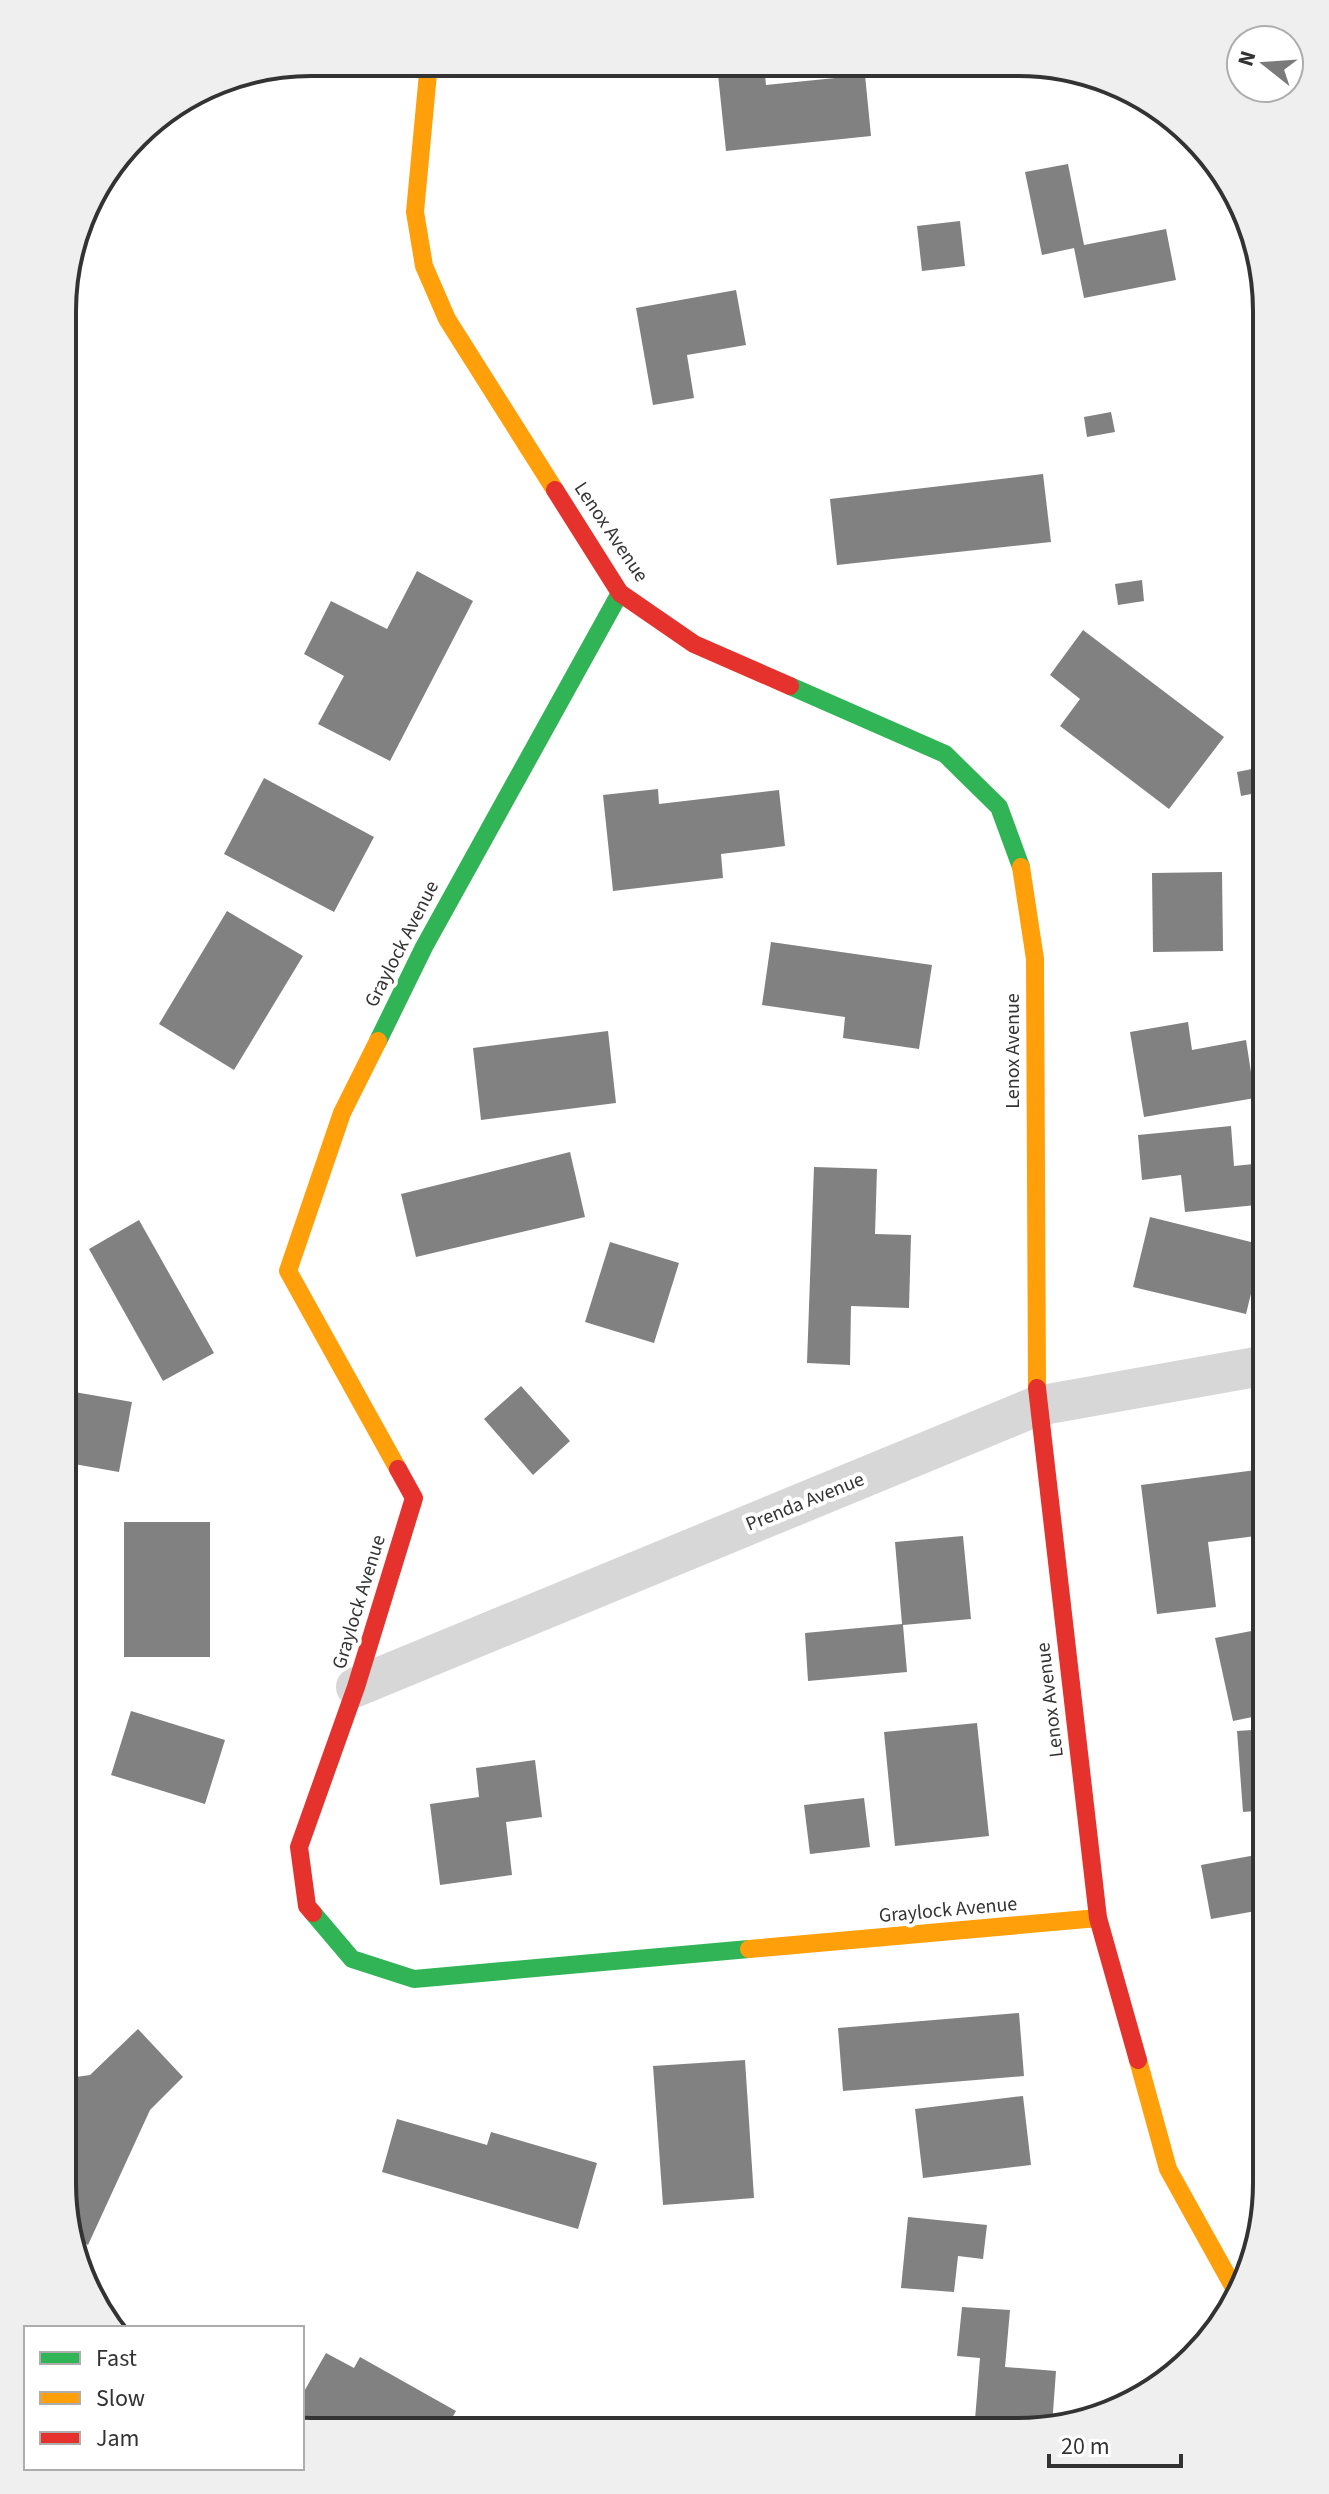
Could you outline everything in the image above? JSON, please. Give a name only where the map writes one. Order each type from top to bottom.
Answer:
[{"type":"street","name":"Lenox Avenue","points":[[428,77],[415,212],[424,266],[447,319],[620,593],[694,644],[945,754],[999,807],[1024,876],[1035,959],[1037,1406],[1098,1918],[1168,2169],[1231,2282]]},
{"type":"street","name":"Graylock Avenue","points":[[620,593],[424,947],[342,1113],[288,1271],[414,1498],[356,1687],[299,1847],[307,1906],[352,1959],[414,1979],[1098,1918]]},
{"type":"street","name":"Prenda Avenue","points":[[356,1687],[1037,1406],[1252,1368]]},
{"type":"building","points":[[718,76],[765,76],[766,85],[865,76],[871,136],[726,151]]},
{"type":"building","points":[[1068,164],[1084,245],[1166,229],[1176,280],[1084,298],[1074,248],[1042,255],[1025,172]]},
{"type":"building","points":[[960,221],[965,266],[922,271],[917,226]]},
{"type":"building","points":[[736,290],[746,345],[687,355],[694,398],[653,405],[636,308]]},
{"type":"building","points":[[1111,412],[1115,432],[1087,437],[1084,417]]},
{"type":"building","points":[[1043,474],[1051,542],[837,565],[830,499]]},
{"type":"building","points":[[417,571],[473,601],[390,761],[318,724],[344,676],[304,654],[331,601],[387,629]]},
{"type":"building","points":[[1142,580],[1144,601],[1118,605],[1115,584]]},
{"type":"building","points":[[1083,630],[1224,737],[1169,809],[1060,726],[1080,699],[1050,675]]},
{"type":"building","points":[[1253,769],[1253,794],[1241,796],[1237,772]]},
{"type":"building","points":[[264,778],[374,837],[334,912],[224,854]]},
{"type":"building","points":[[658,789],[659,804],[779,790],[785,846],[721,854],[723,878],[613,891],[603,795]]},
{"type":"building","points":[[1222,872],[1223,951],[1153,952],[1152,873]]},
{"type":"building","points":[[227,911],[303,956],[234,1070],[159,1024]]},
{"type":"building","points":[[771,942],[932,965],[919,1049],[843,1038],[845,1017],[762,1005]]},
{"type":"building","points":[[1188,1022],[1192,1050],[1246,1040],[1253,1098],[1144,1117],[1130,1032]]},
{"type":"building","points":[[608,1031],[616,1103],[481,1120],[473,1048]]},
{"type":"building","points":[[1231,1126],[1234,1166],[1253,1164],[1253,1205],[1185,1212],[1181,1175],[1142,1180],[1138,1135]]},
{"type":"building","points":[[570,1152],[585,1217],[416,1257],[401,1194]]},
{"type":"building","points":[[814,1167],[877,1169],[875,1234],[911,1235],[909,1308],[851,1306],[850,1365],[807,1363]]},
{"type":"building","points":[[1150,1217],[1253,1242],[1252,1288],[1246,1314],[1133,1287]]},
{"type":"building","points":[[139,1220],[214,1353],[163,1381],[89,1249]]},
{"type":"building","points":[[610,1242],[679,1263],[654,1343],[585,1322]]},
{"type":"building","points":[[521,1386],[570,1441],[533,1475],[484,1419]]},
{"type":"building","points":[[76,1392],[132,1402],[119,1472],[76,1464]]},
{"type":"building","points":[[1252,1470],[1252,1536],[1208,1542],[1216,1607],[1157,1614],[1141,1485]]},
{"type":"building","points":[[124,1522],[210,1522],[210,1657],[124,1657]]},
{"type":"building","points":[[963,1536],[971,1619],[903,1625],[907,1672],[808,1681],[805,1633],[902,1624],[895,1542]]},
{"type":"building","points":[[1252,1631],[1252,1717],[1233,1721],[1215,1638]]},
{"type":"building","points":[[131,1711],[225,1740],[205,1804],[111,1775]]},
{"type":"building","points":[[977,1723],[989,1836],[895,1846],[884,1732]]},
{"type":"building","points":[[1252,1730],[1252,1811],[1243,1812],[1237,1731]]},
{"type":"building","points":[[535,1760],[542,1817],[506,1822],[512,1875],[440,1885],[430,1804],[479,1797],[476,1768]]},
{"type":"building","points":[[864,1798],[870,1847],[810,1854],[804,1805]]},
{"type":"building","points":[[1252,1856],[1252,1912],[1211,1919],[1201,1865]]},
{"type":"building","points":[[1019,2013],[1024,2076],[843,2091],[838,2028]]},
{"type":"building","points":[[138,2029],[183,2077],[150,2110],[88,2245],[84,2243],[81,2229],[77,2198],[76,2077],[90,2075]]},
{"type":"building","points":[[745,2060],[754,2198],[663,2205],[653,2066]]},
{"type":"building","points":[[1023,2096],[1031,2165],[923,2178],[915,2109]]},
{"type":"building","points":[[397,2119],[487,2145],[491,2132],[597,2163],[578,2229],[382,2172]]},
{"type":"building","points":[[908,2217],[987,2225],[983,2259],[958,2256],[954,2292],[901,2288]]},
{"type":"building","points":[[962,2307],[1010,2310],[1005,2367],[1056,2371],[1053,2415],[975,2418],[980,2358],[957,2356]]},
{"type":"building","points":[[326,2353],[354,2368],[360,2357],[456,2411],[452,2418],[304,2418],[304,2392]]},
{"type":"traffic: fast","points":[[378,1041],[424,947],[620,593]]},
{"type":"traffic: fast","points":[[790,686],[945,754],[999,807],[1021,867]]},
{"type":"traffic: fast","points":[[313,1913],[352,1959],[414,1979],[749,1949]]},
{"type":"traffic: slow","points":[[428,77],[415,212],[424,266],[447,319],[555,490]]},
{"type":"traffic: slow","points":[[1021,867],[1035,959],[1037,1388]]},
{"type":"traffic: slow","points":[[378,1041],[342,1113],[288,1271],[398,1469]]},
{"type":"traffic: slow","points":[[749,1949],[1098,1918]]},
{"type":"traffic: slow","points":[[1138,2060],[1168,2169],[1231,2282]]},
{"type":"traffic: jam","points":[[555,490],[620,593],[694,644],[790,686]]},
{"type":"traffic: jam","points":[[1037,1388],[1098,1918],[1138,2060]]},
{"type":"traffic: jam","points":[[313,1913],[307,1906],[299,1847],[356,1687],[414,1498],[398,1469]]}]
